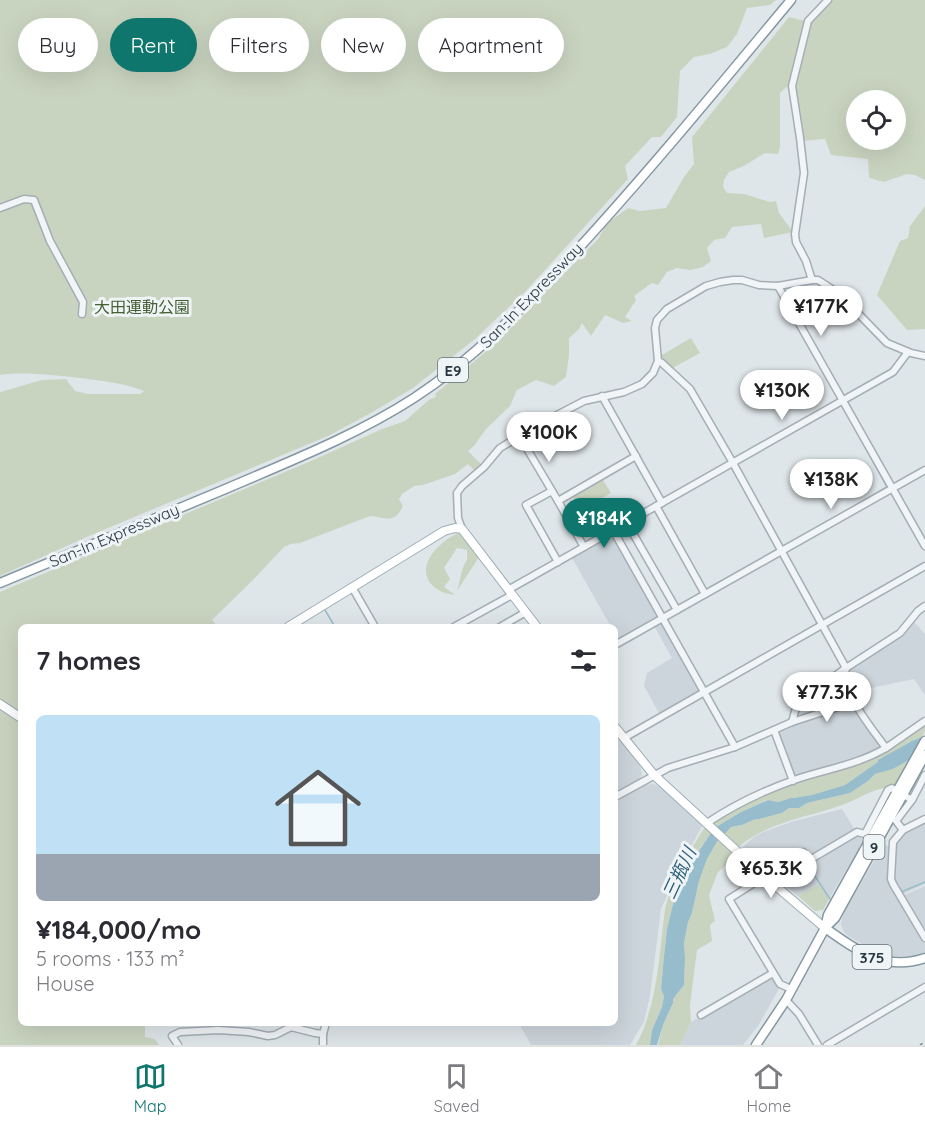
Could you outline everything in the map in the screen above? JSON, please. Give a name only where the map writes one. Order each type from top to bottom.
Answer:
[{"type":"highway","name":"San-In Expressway","points":[[0,583],[343,438],[390,413],[448,374],[509,321],[595,230],[686,128],[791,0]]},
{"type":"highway","name":"9","points":[[900,793],[906,776],[925,741]]},
{"type":"highway","name":"9","points":[[756,1045],[786,1000],[825,928],[828,915],[925,755]]},
{"type":"highway","name":"375","points":[[825,928],[850,945],[886,962],[916,962],[925,958]]},
{"type":"main road","points":[[293,624],[444,531],[455,528],[462,529],[535,624]]},
{"type":"main road","points":[[0,704],[18,716]]},
{"type":"main road","points":[[618,731],[654,775],[764,876],[825,928]]},
{"type":"street","points":[[812,280],[806,261],[796,242],[795,234],[804,173],[792,86],[808,21],[828,0]]},
{"type":"street","points":[[0,208],[24,199],[34,200],[50,242],[83,302],[82,314]]},
{"type":"street","points":[[462,529],[458,518],[457,493],[500,448],[584,401],[624,392],[642,384],[653,373],[658,361],[655,328],[657,320],[668,309],[706,286],[742,280],[759,285],[778,286],[812,280],[823,282],[887,343],[925,356]]},
{"type":"street","points":[[778,286],[925,546]]},
{"type":"street","points":[[459,624],[558,562],[893,372],[908,352]]},
{"type":"street","points":[[658,361],[690,389],[846,668],[847,683],[854,702],[886,748]]},
{"type":"street","points":[[602,396],[636,456],[705,594]]},
{"type":"street","points":[[520,436],[584,547]]},
{"type":"street","points":[[558,501],[636,456]]},
{"type":"street","points":[[618,643],[925,470]]},
{"type":"street","points":[[552,491],[526,505],[558,562]]},
{"type":"street","points":[[627,523],[677,610]]},
{"type":"street","points":[[613,531],[735,747]]},
{"type":"street","points":[[624,738],[925,566]]},
{"type":"street","points":[[352,587],[373,624]]},
{"type":"street","points":[[792,722],[796,708],[802,699],[900,633],[925,606]]},
{"type":"street","points":[[505,624],[526,612]]},
{"type":"street","points":[[618,795],[668,768],[735,747],[792,722],[854,702]]},
{"type":"street","points":[[708,825],[747,799],[793,781],[871,757],[925,722]]},
{"type":"street","points":[[774,730],[793,781]]},
{"type":"street","points":[[903,830],[896,821],[912,800],[925,775]]},
{"type":"street","points":[[791,989],[780,984],[729,899],[803,852],[808,861],[857,832],[865,834],[888,790],[892,788],[912,800]]},
{"type":"street","points":[[925,819],[903,830],[893,842],[891,874],[893,884],[925,938]]},
{"type":"street","points":[[877,833],[893,842]]},
{"type":"street","points":[[700,1016],[774,973]]},
{"type":"street","points":[[827,1045],[925,987]]},
{"type":"street","points":[[786,1000],[799,1014],[818,1045]]},
{"type":"street","points":[[323,1045],[320,1034],[324,1026]]},
{"type":"street","points":[[178,1045],[172,1036],[180,1032],[218,1030],[268,1036],[291,1027],[320,1034]]},
{"type":"shaded area","points":[[612,533],[660,618],[619,641],[618,624],[609,624],[571,556]]},
{"type":"shaded area","points":[[663,621],[701,692],[660,715],[644,686],[647,673],[672,658],[654,626]]},
{"type":"shaded area","points":[[913,621],[925,634],[925,695],[914,679],[871,688],[854,698],[849,684],[848,669]]},
{"type":"shaded area","points":[[854,705],[883,749],[873,755],[793,777],[779,731],[819,714]]},
{"type":"shaded area","points":[[618,738],[641,768],[642,775],[638,781],[618,792]]},
{"type":"shaded area","points":[[654,784],[663,789],[702,826],[661,909],[650,996],[644,1022],[630,1045],[531,1045],[521,1026],[618,1026],[618,799],[645,785]]},
{"type":"shaded area","points":[[842,809],[855,830],[809,858],[803,851],[773,869],[765,871],[740,849],[763,832],[794,821]]},
{"type":"shaded area","points":[[925,820],[925,884],[901,895],[893,877],[896,842],[904,832]]},
{"type":"shaded area","points":[[858,834],[862,839],[866,837],[829,899],[819,884],[798,896],[772,875],[802,855],[807,863]]},
{"type":"shaded area","points":[[884,844],[889,847],[888,877],[890,884],[925,944],[925,952],[913,956],[887,956],[872,950],[848,936],[841,925],[846,909]]},
{"type":"shaded area","points":[[925,886],[925,933],[902,896]]},
{"type":"shaded area","points":[[768,978],[775,978],[780,987],[758,1026],[743,1045],[680,1045],[691,1022]]},
{"type":"green space","name":"大田運動公園","points":[[0,0],[776,0],[770,5],[747,8],[737,34],[727,47],[694,57],[680,71],[677,117],[661,137],[652,137],[625,166],[628,179],[525,292],[475,339],[413,388],[328,436],[89,536],[0,576],[0,392],[42,380],[66,379],[75,391],[88,394],[140,394],[144,391],[82,378],[30,374],[0,375]]},
{"type":"green space","points":[[831,0],[925,0],[925,180],[907,174],[884,182],[869,178],[868,159],[831,155],[825,139],[802,141],[794,86],[809,24]]},
{"type":"green space","points":[[789,17],[805,21],[792,82],[780,93],[778,154],[765,153],[729,172],[723,187],[727,193],[744,194],[770,202],[776,201],[779,213],[793,232],[764,238],[761,224],[732,227],[725,238],[714,240],[707,248],[711,261],[703,267],[690,270],[677,268],[667,272],[658,285],[652,283],[634,296],[636,300],[625,317],[632,321],[623,323],[605,315],[591,336],[582,323],[569,338],[566,377],[554,386],[536,380],[517,390],[510,406],[486,429],[468,451],[483,466],[476,472],[468,464],[455,474],[414,486],[402,494],[399,499],[403,506],[393,518],[370,516],[284,547],[212,620],[215,624],[18,624],[18,714],[0,701],[0,592],[405,421],[430,399],[436,397],[435,394],[495,344],[599,238],[606,224],[628,208],[640,211],[666,208],[694,164],[692,137]]},
{"type":"green space","points":[[925,206],[925,329],[907,330],[877,295],[900,241],[908,238],[910,226]]},
{"type":"green space","points":[[691,338],[700,353],[671,369],[660,356]]},
{"type":"green space","points":[[602,478],[611,493],[589,505],[593,514],[585,518],[572,495]]},
{"type":"green space","points":[[461,532],[479,557],[457,591],[467,560],[467,550],[457,548],[444,568],[450,579],[444,587],[455,595],[439,590],[429,581],[426,573],[431,556],[444,542]]},
{"type":"green space","points":[[0,707],[18,719],[18,1026],[145,1026],[145,1037],[155,1039],[159,1045],[0,1045]]},
{"type":"green space","points":[[925,724],[922,737],[879,760],[845,785],[813,795],[778,802],[767,800],[716,827],[712,823],[731,809],[784,785],[856,764]]},
{"type":"green space","points":[[909,760],[895,786],[876,790],[842,805],[776,826],[738,847],[725,834],[731,827],[782,813],[789,808],[799,808],[807,803],[850,793],[875,774],[893,769]]},
{"type":"green space","points":[[705,827],[711,833],[700,848],[674,900],[664,956],[661,989],[664,996],[652,1030],[650,1045],[636,1045],[653,996],[668,898],[682,866]]},
{"type":"green space","points":[[718,840],[736,856],[718,872],[709,895],[715,921],[710,925],[712,941],[697,950],[690,1005],[691,1022],[680,1045],[658,1045],[673,999],[684,985],[684,943],[688,922],[707,859]]},
{"type":"green space","points":[[819,884],[829,899],[823,910],[815,911],[798,896]]},
{"type":"water","points":[[922,737],[909,760],[893,769],[875,774],[850,793],[807,803],[799,808],[789,808],[782,813],[731,827],[725,834],[716,827],[768,800],[778,802],[845,785],[878,760]]},
{"type":"water","points":[[711,833],[718,840],[707,859],[688,922],[684,943],[684,985],[673,999],[657,1045],[650,1045],[652,1030],[664,996],[661,989],[664,956],[674,900],[689,865]]},
{"type":"waterway","points":[[797,539],[887,487],[843,407]]},
{"type":"waterway","points":[[707,589],[776,550]]},
{"type":"waterway","points":[[325,610],[333,624]]},
{"type":"waterway","points":[[807,864],[830,899]]},
{"type":"waterway","points":[[901,892],[925,882]]},
{"type":"railway","points":[[920,1045],[925,1042]]},
{"type":"water label","name":"三瓶川","points":[[679,873]]}]
